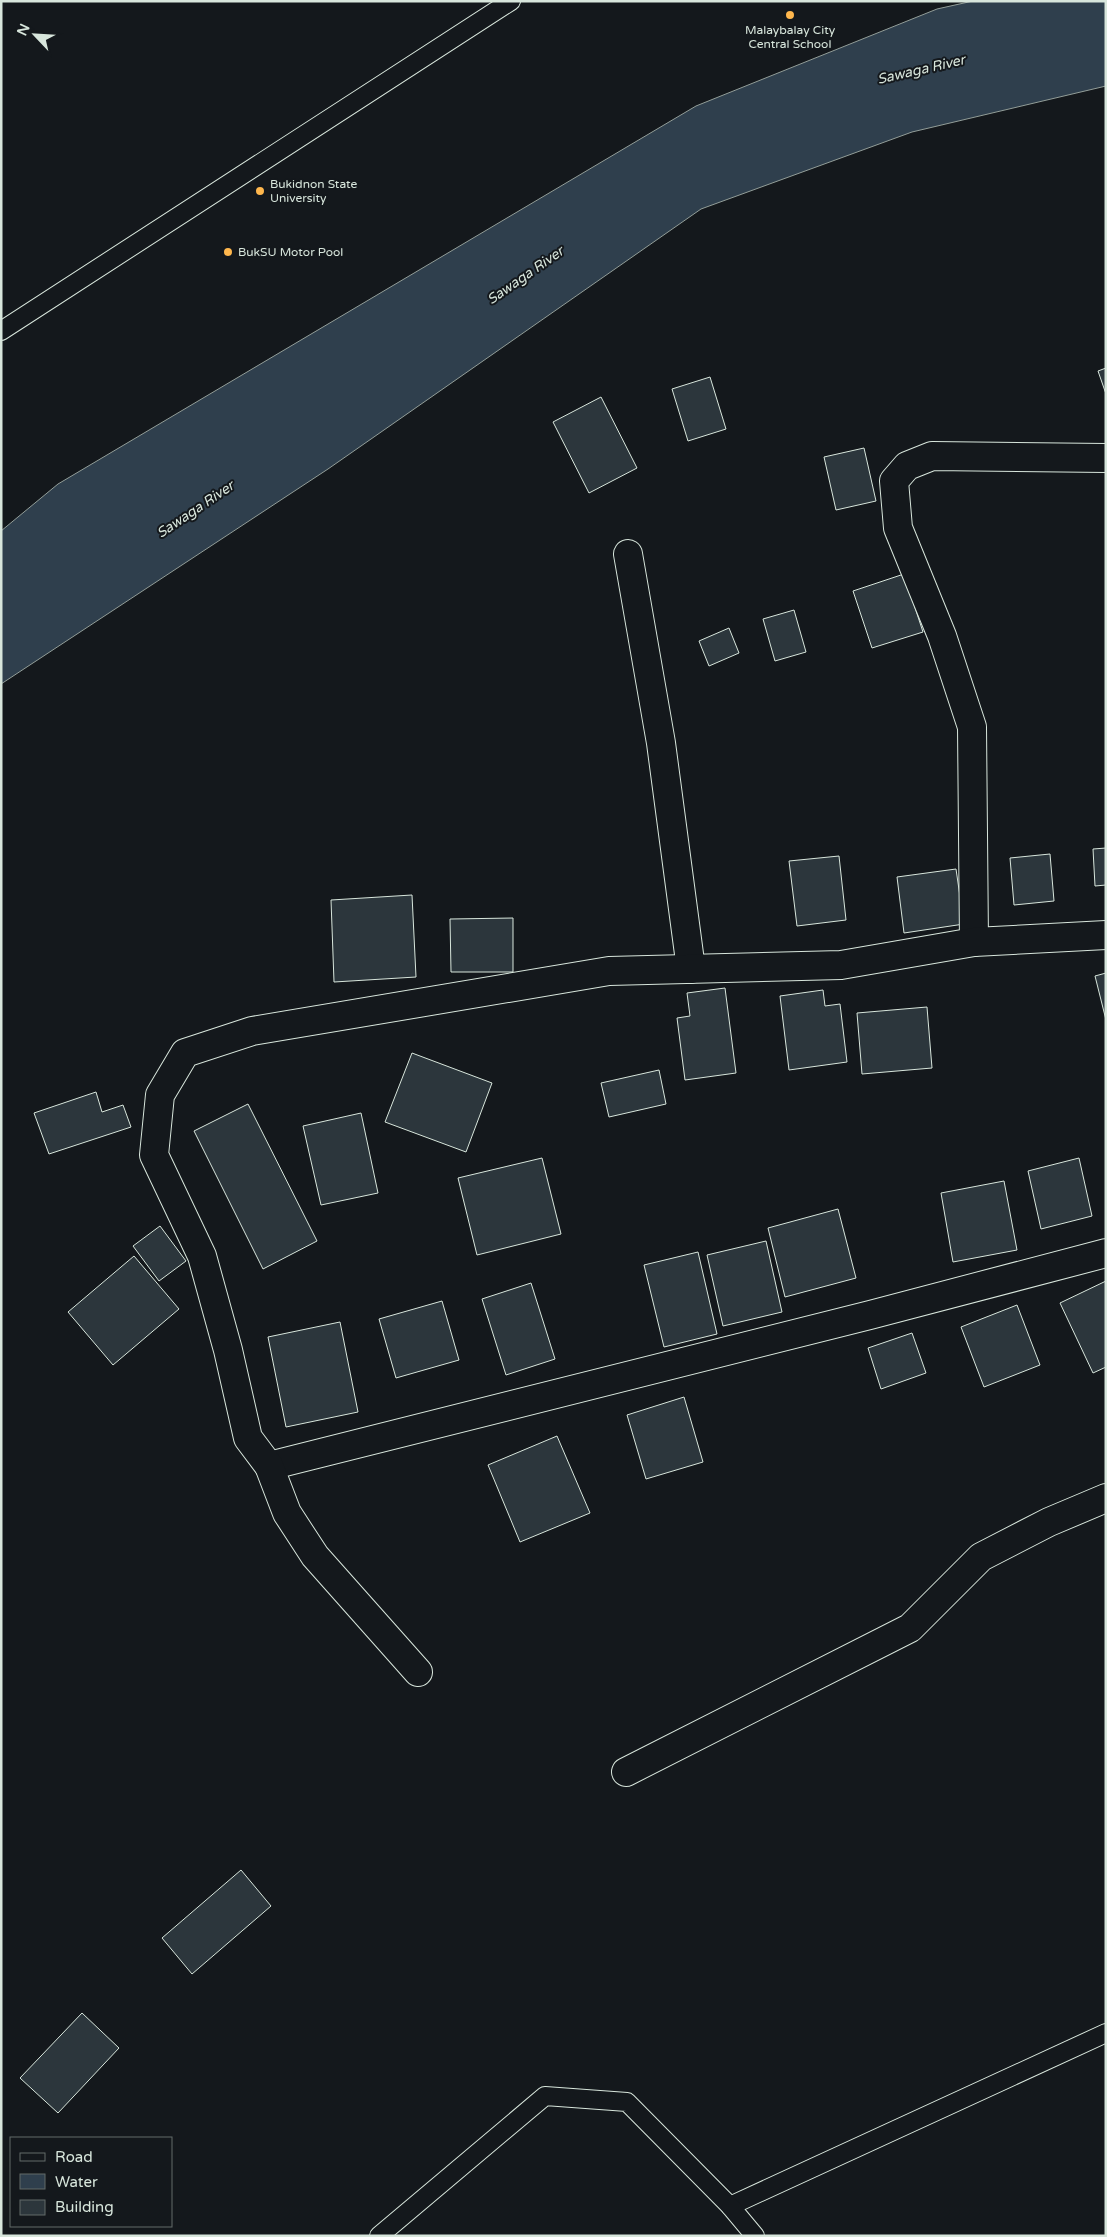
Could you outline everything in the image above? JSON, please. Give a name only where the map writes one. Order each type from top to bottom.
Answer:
[{"type":"street","points":[[974,942],[972,727],[942,636],[898,528],[894,481],[907,466],[932,456],[1106,458]]},
{"type":"street","points":[[628,554],[661,743],[691,968]]},
{"type":"street","points":[[418,1672],[315,1556],[287,1513],[269,1466],[248,1438],[228,1350],[202,1256],[154,1155],[160,1095],[185,1054],[252,1031],[609,971],[841,965],[974,942],[1106,935]]},
{"type":"street","points":[[269,1466],[870,1315],[1106,1253]]},
{"type":"street","points":[[626,1772],[910,1628],[982,1557],[1049,1522],[1106,1498]]},
{"type":"lane","points":[[1,331],[511,1]]},
{"type":"lane","points":[[730,2206],[1106,2033]]},
{"type":"lane","points":[[379,2236],[545,2096],[626,2102],[730,2206],[755,2236]]},
{"type":"water","name":"Sawaga River","points":[[973,1],[1106,1],[1106,86],[912,132],[701,209],[328,469],[1,684],[1,531],[58,484],[696,106],[937,9]]},
{"type":"building","points":[[1106,368],[1106,394],[1098,371]]},
{"type":"building","points":[[710,377],[726,429],[688,441],[672,389]]},
{"type":"building","points":[[601,397],[637,468],[589,493],[553,422]]},
{"type":"building","points":[[864,448],[876,501],[836,510],[824,457]]},
{"type":"building","points":[[904,574],[923,632],[872,648],[853,591]]},
{"type":"building","points":[[794,610],[806,652],[775,661],[763,619]]},
{"type":"building","points":[[729,628],[739,653],[709,666],[699,641]]},
{"type":"building","points":[[1106,848],[1106,885],[1095,886],[1093,849]]},
{"type":"building","points":[[1050,854],[1054,901],[1014,905],[1010,858]]},
{"type":"building","points":[[839,856],[846,920],[797,926],[789,861]]},
{"type":"building","points":[[956,869],[964,924],[904,933],[897,877]]},
{"type":"building","points":[[412,895],[416,977],[334,982],[331,900]]},
{"type":"building","points":[[513,918],[513,972],[451,972],[450,919]]},
{"type":"building","points":[[1106,973],[1106,1020],[1095,976]]},
{"type":"building","points":[[725,988],[736,1073],[685,1080],[677,1018],[690,1016],[687,993]]},
{"type":"building","points":[[823,990],[825,1006],[840,1004],[847,1062],[789,1070],[780,996]]},
{"type":"building","points":[[927,1007],[932,1068],[862,1074],[857,1013]]},
{"type":"building","points":[[412,1053],[492,1083],[466,1152],[385,1122]]},
{"type":"building","points":[[659,1070],[666,1104],[609,1117],[601,1083]]},
{"type":"building","points":[[96,1092],[102,1112],[123,1105],[131,1127],[49,1154],[34,1113]]},
{"type":"building","points":[[248,1104],[317,1241],[263,1269],[194,1131]]},
{"type":"building","points":[[361,1113],[378,1193],[321,1205],[303,1126]]},
{"type":"building","points":[[542,1158],[561,1234],[477,1255],[458,1178]]},
{"type":"building","points":[[1079,1158],[1092,1216],[1041,1229],[1028,1171]]},
{"type":"building","points":[[1004,1181],[1017,1250],[953,1262],[941,1193]]},
{"type":"building","points":[[838,1209],[856,1278],[785,1297],[768,1228]]},
{"type":"building","points":[[160,1226],[186,1261],[159,1281],[133,1246]]},
{"type":"building","points":[[766,1241],[782,1312],[723,1326],[707,1255]]},
{"type":"building","points":[[698,1252],[717,1334],[664,1347],[644,1265]]},
{"type":"building","points":[[134,1256],[179,1309],[113,1365],[68,1312]]},
{"type":"building","points":[[1106,1281],[1106,1367],[1093,1373],[1060,1303]]},
{"type":"building","points":[[531,1283],[555,1359],[506,1375],[482,1299]]},
{"type":"building","points":[[442,1301],[459,1360],[396,1378],[379,1319]]},
{"type":"building","points":[[1017,1305],[1040,1365],[984,1387],[961,1327]]},
{"type":"building","points":[[340,1322],[358,1412],[286,1427],[268,1337]]},
{"type":"building","points":[[912,1333],[926,1373],[881,1389],[868,1348]]},
{"type":"building","points":[[684,1397],[703,1462],[646,1479],[627,1415]]},
{"type":"building","points":[[557,1436],[590,1513],[520,1542],[488,1465]]},
{"type":"building","points":[[241,1870],[271,1906],[192,1974],[162,1938]]},
{"type":"building","points":[[82,2013],[119,2048],[58,2113],[20,2078]]},
{"type":"place","name":"Malaybalay City Central School","points":[[790,15]]},
{"type":"place","name":"Bukidnon State University","points":[[260,191]]},
{"type":"place","name":"BukSU Motor Pool","points":[[228,252]]}]
